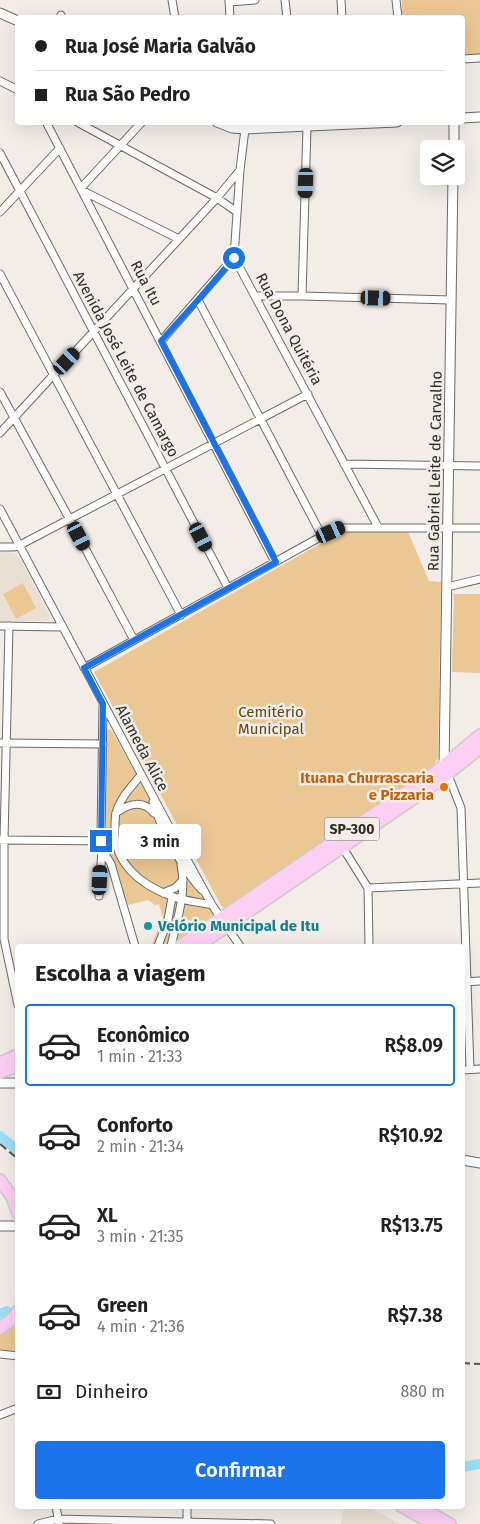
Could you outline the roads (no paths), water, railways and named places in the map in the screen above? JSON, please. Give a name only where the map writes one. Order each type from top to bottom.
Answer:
[{"type":"main road","points":[[446,770],[455,757],[480,735]]},
{"type":"main road","name":"SP-300","points":[[200,944],[224,922],[480,748]]},
{"type":"main road","name":"SP-300","points":[[177,942],[224,922],[343,848],[425,790],[446,770]]},
{"type":"main road","points":[[0,1063],[15,1056]]},
{"type":"main road","points":[[0,1072],[15,1067]]},
{"type":"main road","points":[[0,1180],[15,1205]]},
{"type":"main road","points":[[0,1328],[15,1315]]},
{"type":"main road","points":[[0,1328],[15,1321]]},
{"type":"main road","points":[[406,1509],[433,1524]]},
{"type":"main road","points":[[423,1509],[450,1524]]},
{"type":"street","points":[[172,0],[174,15]]},
{"type":"street","points":[[230,15],[229,1],[255,0]]},
{"type":"street","points":[[285,0],[287,15]]},
{"type":"street","points":[[341,0],[342,15]]},
{"type":"street","points":[[396,0],[398,15]]},
{"type":"street","points":[[0,13],[15,20]]},
{"type":"street","points":[[465,60],[480,58]]},
{"type":"street","points":[[0,81],[15,88]]},
{"type":"street","points":[[465,118],[480,117]]},
{"type":"street","name":"Rua Itu","points":[[48,125],[276,562]]},
{"type":"street","points":[[82,125],[216,198],[237,212]]},
{"type":"street","points":[[139,125],[82,190],[179,239]]},
{"type":"street","points":[[224,125],[245,130],[295,125],[307,127],[336,125]]},
{"type":"street","points":[[454,125],[454,140]]},
{"type":"street","points":[[302,296],[307,127]]},
{"type":"street","points":[[161,341],[234,258],[240,170],[245,130]]},
{"type":"street","points":[[0,212],[60,148]]},
{"type":"street","name":"Avenida José Leite de Camargo","points":[[0,153],[228,588]]},
{"type":"street","points":[[0,433],[240,170]]},
{"type":"street","name":"Rua Gabriel Leite de Carvalho","points":[[446,770],[448,465],[453,185]]},
{"type":"street","name":"Rua Dona Quitéria","points":[[234,258],[378,527]]},
{"type":"street","points":[[0,274],[181,615]]},
{"type":"street","points":[[256,296],[451,300]]},
{"type":"street","points":[[198,300],[322,536]]},
{"type":"street","points":[[0,392],[134,640]]},
{"type":"street","points":[[0,547],[20,545],[308,394]]},
{"type":"street","points":[[344,464],[480,466]]},
{"type":"street","name":"Alameda Alice","points":[[0,509],[212,905],[239,944]]},
{"type":"street","points":[[84,668],[322,536],[341,528],[480,528]]},
{"type":"street","points":[[447,587],[480,579]]},
{"type":"street","points":[[0,626],[62,627]]},
{"type":"street","points":[[9,626],[3,743],[2,840],[4,939],[15,991]]},
{"type":"street","points":[[100,896],[103,704]]},
{"type":"street","points":[[3,743],[102,744]]},
{"type":"street","points":[[446,770],[462,808],[465,944]]},
{"type":"street","points":[[141,775],[128,790],[116,813],[115,841],[120,858],[133,874],[163,893],[172,897],[212,905]]},
{"type":"street","points":[[152,794],[156,816]]},
{"type":"street","points":[[116,813],[128,806],[138,804],[148,807],[156,816],[191,880],[208,897]]},
{"type":"street","points":[[2,840],[101,845],[115,841]]},
{"type":"street","points":[[101,845],[111,864],[134,944]]},
{"type":"street","points":[[343,848],[368,888],[369,944]]},
{"type":"street","points":[[164,933],[177,942],[183,880],[180,859]]},
{"type":"street","points":[[163,893],[175,888],[183,880]]},
{"type":"street","points":[[368,888],[480,883]]},
{"type":"street","points":[[159,944],[168,920],[172,897]]},
{"type":"street","points":[[480,981],[465,982],[466,1070],[480,1069]]},
{"type":"street","points":[[0,1083],[15,1083]]},
{"type":"street","points":[[465,1160],[480,1163]]},
{"type":"street","points":[[0,1226],[15,1226]]},
{"type":"street","points":[[0,1354],[15,1356]]},
{"type":"street","points":[[0,1415],[15,1409]]},
{"type":"street","points":[[187,1509],[187,1522]]},
{"type":"street","points":[[38,1524],[58,1521],[270,1524]]},
{"type":"waterway","points":[[0,1136],[15,1148]]},
{"type":"waterway","points":[[0,1314],[7,1311]]},
{"type":"waterway","points":[[465,1466],[480,1464]]},
{"type":"railway","points":[[0,1144],[15,1156]]},
{"type":"railway","points":[[465,1363],[480,1364]]},
{"type":"place","name":"Ituana Churrascaria e Pizzaria","points":[[444,787]]},
{"type":"place","name":"Velório Municipal de Itu","points":[[148,926]]},
{"type":"park label","name":"Cemitério Municipal","points":[[271,720]]}]
